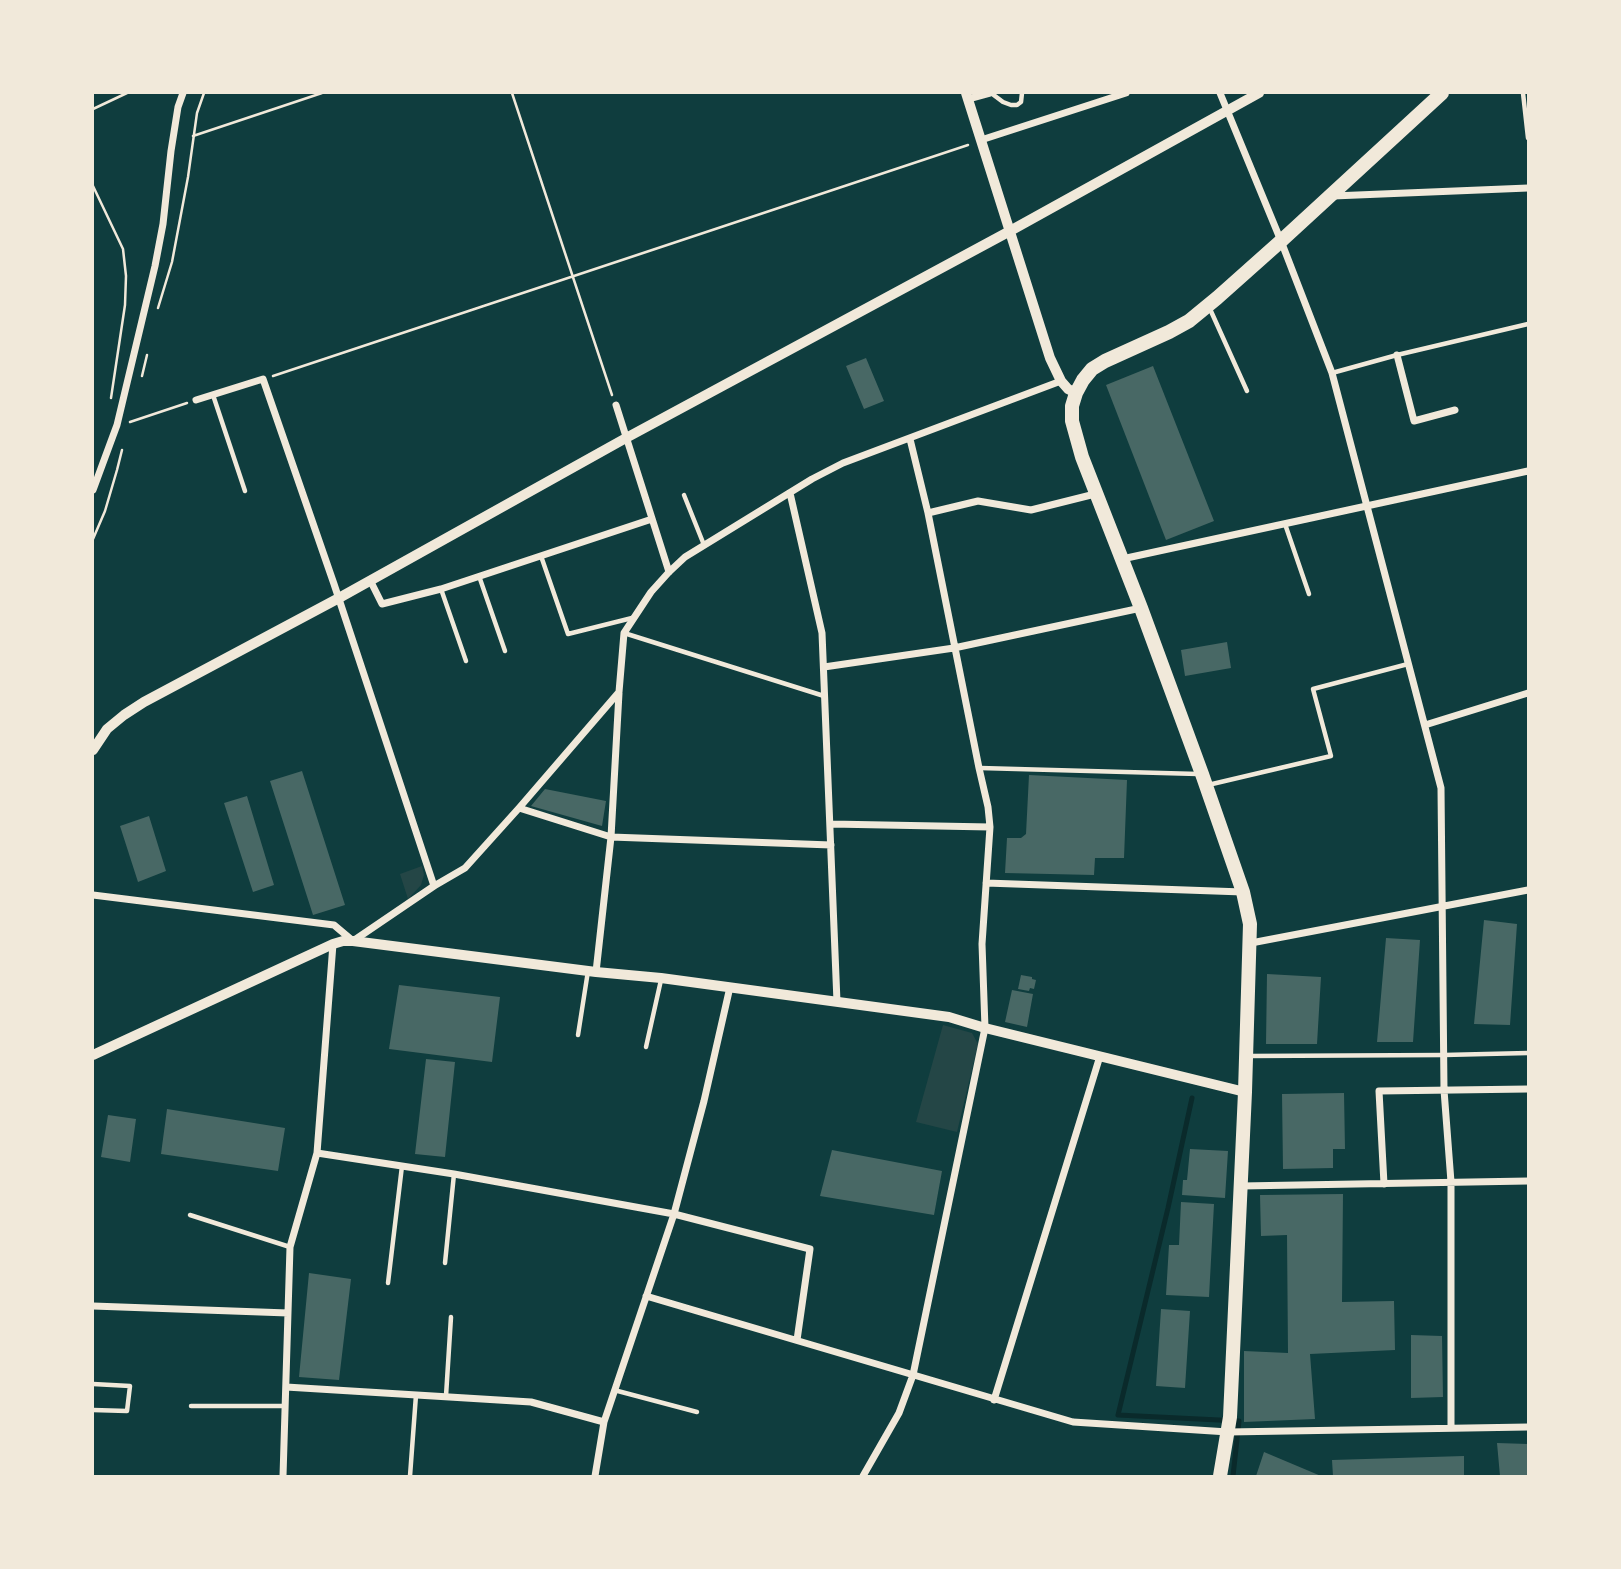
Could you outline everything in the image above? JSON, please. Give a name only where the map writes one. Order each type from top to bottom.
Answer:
[{"type":"main road","points":[[1220,1476],[1228,1432],[1241,1186],[1250,924],[1243,892],[1204,780],[1082,457],[1072,421],[1072,406],[1083,380],[1092,369],[1189,321],[1281,241],[1442,93]]},
{"type":"street","points":[[93,490],[117,425],[163,224],[171,151],[183,93]]},
{"type":"street","points":[[991,93],[967,96],[1050,358],[1061,381],[1076,393]]},
{"type":"street","points":[[981,140],[1126,93]]},
{"type":"street","points":[[1220,93],[1332,373],[1441,788],[1444,1090],[1451,1182],[1451,1428]]},
{"type":"street","points":[[93,750],[107,729],[124,715],[1259,93]]},
{"type":"street","points":[[1329,196],[1528,188]]},
{"type":"street","points":[[1397,355],[1414,421],[1455,410]]},
{"type":"street","points":[[196,400],[263,379],[434,886]]},
{"type":"street","points":[[592,972],[611,837],[624,633],[651,592],[685,557],[843,463],[1061,381]]},
{"type":"street","points":[[616,405],[669,572]]},
{"type":"street","points":[[863,1476],[899,1413],[913,1375],[985,1028],[982,944],[990,827],[988,807],[928,513],[910,439]]},
{"type":"street","points":[[1121,559],[1528,471]]},
{"type":"street","points":[[790,493],[822,633],[837,1002]]},
{"type":"street","points":[[928,513],[978,501],[1031,510],[1095,494]]},
{"type":"street","points":[[370,580],[382,604],[441,589],[652,519]]},
{"type":"street","points":[[824,667],[954,648],[1141,608]]},
{"type":"street","points":[[353,941],[465,868],[619,692]]},
{"type":"street","points":[[1425,725],[1528,693]]},
{"type":"street","points":[[519,808],[611,837],[831,845]]},
{"type":"street","points":[[831,824],[990,827]]},
{"type":"street","points":[[986,883],[1243,892]]},
{"type":"street","points":[[1251,943],[1528,890]]},
{"type":"street","points":[[93,895],[334,925],[353,941]]},
{"type":"street","points":[[93,1055],[333,944],[353,941],[937,1014],[1245,1092]]},
{"type":"street","points":[[283,1476],[290,1247],[317,1153],[333,944]]},
{"type":"street","points":[[595,1476],[604,1422],[674,1214],[730,987]]},
{"type":"street","points":[[994,1400],[1100,1056]]},
{"type":"street","points":[[1384,1184],[1379,1091],[1528,1089]]},
{"type":"street","points":[[317,1153],[454,1174],[674,1214],[810,1249],[797,1340]]},
{"type":"street","points":[[1241,1186],[1528,1181]]},
{"type":"street","points":[[646,1296],[1073,1423],[1228,1432],[1528,1427]]},
{"type":"street","points":[[93,1307],[288,1314]]},
{"type":"street","points":[[286,1387],[531,1402],[604,1422]]},
{"type":"lane","points":[[991,93],[1012,105],[1021,102],[1022,93]]},
{"type":"lane","points":[[1524,93],[1528,138]]},
{"type":"lane","points":[[1209,305],[1247,391]]},
{"type":"lane","points":[[1332,373],[1528,324]]},
{"type":"lane","points":[[213,395],[245,491]]},
{"type":"lane","points":[[684,495],[704,545]]},
{"type":"lane","points":[[1285,524],[1309,594]]},
{"type":"lane","points":[[541,556],[568,634],[633,618]]},
{"type":"lane","points":[[479,576],[505,651]]},
{"type":"lane","points":[[441,589],[466,661]]},
{"type":"lane","points":[[624,633],[825,696]]},
{"type":"lane","points":[[979,768],[1204,780],[1331,756],[1313,689],[1408,664]]},
{"type":"lane","points":[[578,1035],[592,972]]},
{"type":"lane","points":[[646,1047],[661,978]]},
{"type":"lane","points":[[1246,1056],[1528,1053]]},
{"type":"lane","points":[[388,1283],[402,1166]]},
{"type":"lane","points":[[445,1263],[454,1174]]},
{"type":"lane","points":[[190,1215],[290,1247]]},
{"type":"lane","points":[[446,1396],[451,1317]]},
{"type":"lane","points":[[93,1384],[130,1386],[127,1411],[93,1410]]},
{"type":"lane","points":[[614,1390],[697,1412]]},
{"type":"lane","points":[[410,1476],[416,1395]]},
{"type":"lane","points":[[191,1406],[285,1406]]},
{"type":"path","points":[[93,109],[127,93]]},
{"type":"path","points":[[193,136],[323,93]]},
{"type":"path","points":[[512,93],[616,405]]},
{"type":"path","points":[[263,379],[981,140]]},
{"type":"path","points":[[93,186],[123,249],[127,276],[110,395],[117,425],[196,400]]},
{"type":"shaded area","points":[[422,866],[424,875],[421,885],[408,899],[400,874]]},
{"type":"shaded area","points":[[943,1025],[972,1033],[978,1044],[957,1132],[916,1122]]},
{"type":"building","points":[[866,358],[884,401],[864,409],[846,366]]},
{"type":"building","points":[[1153,366],[1214,521],[1166,540],[1106,385]]},
{"type":"building","points":[[1227,642],[1231,668],[1185,676],[1181,650]]},
{"type":"building","points":[[302,771],[345,905],[313,915],[270,781]]},
{"type":"building","points":[[1029,775],[1127,780],[1124,858],[1095,858],[1094,875],[1005,873],[1007,838],[1021,838],[1026,834]]},
{"type":"building","points":[[545,789],[606,801],[602,826],[531,806]]},
{"type":"building","points":[[247,796],[274,885],[253,892],[224,803]]},
{"type":"building","points":[[149,816],[166,871],[138,882],[120,826]]},
{"type":"building","points":[[1484,920],[1517,924],[1510,1025],[1474,1024]]},
{"type":"building","points":[[1386,938],[1420,940],[1413,1042],[1377,1042]]},
{"type":"building","points":[[1267,974],[1321,977],[1317,1044],[1266,1044]]},
{"type":"building","points":[[1021,975],[1036,980],[1034,989],[1018,989]]},
{"type":"building","points":[[399,985],[500,997],[492,1062],[389,1049]]},
{"type":"building","points":[[1012,990],[1033,994],[1027,1027],[1005,1022]]},
{"type":"building","points":[[426,1059],[455,1062],[445,1157],[415,1154]]},
{"type":"building","points":[[1344,1093],[1345,1149],[1333,1149],[1333,1168],[1283,1169],[1282,1094]]},
{"type":"building","points":[[167,1109],[285,1128],[278,1171],[161,1154]]},
{"type":"building","points":[[108,1115],[136,1119],[130,1162],[101,1157]]},
{"type":"building","points":[[1190,1149],[1228,1151],[1225,1198],[1182,1195],[1183,1180],[1187,1180]]},
{"type":"building","points":[[832,1150],[942,1171],[934,1215],[820,1196]]},
{"type":"building","points":[[1343,1194],[1342,1302],[1394,1301],[1395,1350],[1310,1354],[1315,1419],[1244,1422],[1244,1351],[1288,1353],[1287,1235],[1261,1236],[1260,1195]]},
{"type":"building","points":[[1181,1202],[1214,1204],[1209,1297],[1166,1295],[1169,1245],[1179,1245]]},
{"type":"building","points":[[309,1273],[351,1279],[339,1380],[299,1377]]},
{"type":"building","points":[[1161,1309],[1190,1311],[1185,1388],[1156,1386]]},
{"type":"building","points":[[1411,1335],[1442,1336],[1443,1397],[1411,1398]]},
{"type":"building","points":[[1497,1443],[1528,1444],[1528,1476],[1500,1476]]},
{"type":"building","points":[[1264,1452],[1321,1476],[1256,1476]]},
{"type":"building","points":[[1464,1456],[1464,1476],[1333,1476],[1332,1460]]},
{"type":"waterway","points":[[1192,1098],[1118,1415],[1239,1421],[1233,1476]]}]
